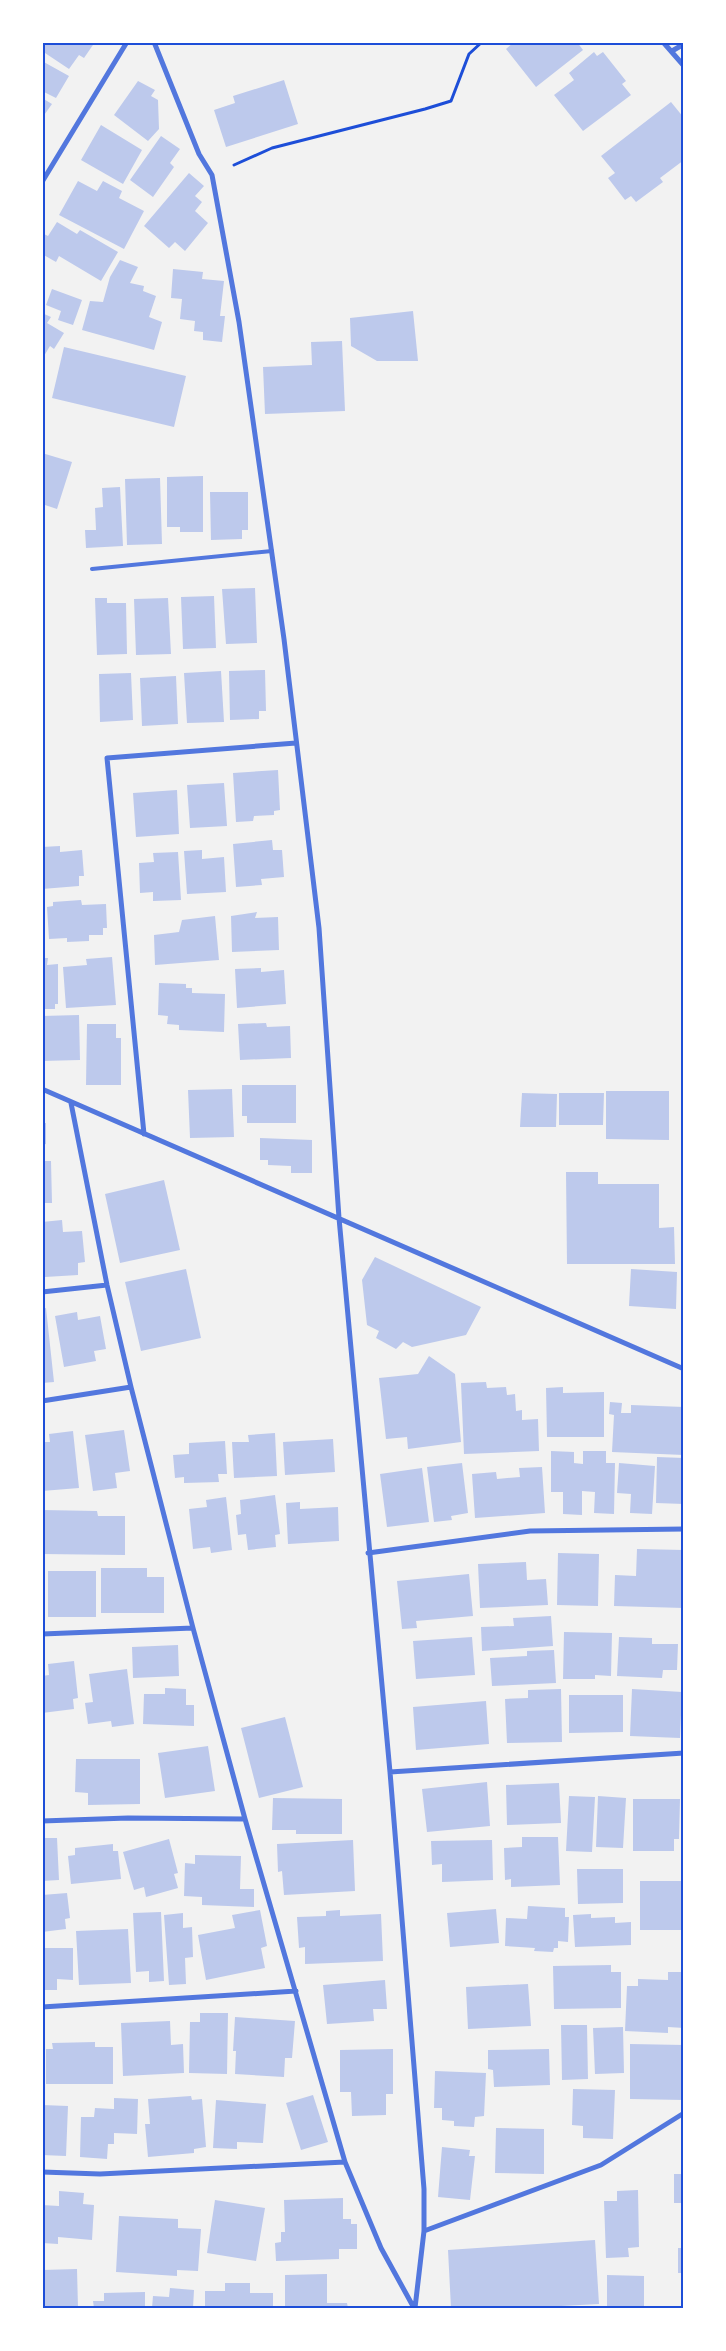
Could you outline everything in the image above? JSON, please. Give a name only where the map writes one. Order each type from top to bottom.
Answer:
[{"type":"street","points":[[42,182],[127,42]]},
{"type":"street","points":[[154,42],[199,154],[212,175],[239,322],[272,551],[319,928],[339,1218],[368,1553],[390,1772],[424,2189],[424,2230],[415,2308]]},
{"type":"street","points":[[663,42],[684,66]]},
{"type":"street","points":[[672,51],[684,44]]},
{"type":"street","points":[[144,1134],[107,758],[296,743]]},
{"type":"street","points":[[42,1089],[684,1369]]},
{"type":"street","points":[[71,1103],[131,1387],[193,1628],[245,1819],[344,2162],[382,2248],[415,2308]]},
{"type":"street","points":[[42,1292],[108,1285]]},
{"type":"street","points":[[42,1401],[131,1387]]},
{"type":"street","points":[[368,1553],[530,1531],[684,1529]]},
{"type":"street","points":[[42,1634],[193,1628]]},
{"type":"street","points":[[390,1772],[684,1753]]},
{"type":"street","points":[[42,1821],[128,1818],[245,1819]]},
{"type":"street","points":[[42,2007],[296,1991]]},
{"type":"street","points":[[424,2230],[601,2165],[684,2113]]},
{"type":"street","points":[[42,2172],[100,2174],[344,2162]]},
{"type":"lane","points":[[92,569],[272,551]]},
{"type":"path","points":[[212,175],[272,148],[416,112],[451,100],[469,54],[482,42]]},
{"type":"building","points":[[42,42],[95,42],[84,58],[79,55],[69,69],[42,51]]},
{"type":"building","points":[[514,42],[577,42],[583,50],[536,87],[506,49]]},
{"type":"building","points":[[594,52],[597,56],[603,52],[626,81],[622,84],[631,95],[583,131],[554,95],[574,80],[569,73]]},
{"type":"building","points":[[42,61],[69,76],[56,98],[42,91]]},
{"type":"building","points":[[284,80],[298,124],[226,147],[214,110],[235,103],[233,96]]},
{"type":"building","points":[[138,81],[155,90],[151,96],[158,100],[159,129],[148,141],[114,115]]},
{"type":"building","points":[[42,98],[52,104],[42,118]]},
{"type":"building","points":[[671,102],[684,118],[684,160],[660,178],[663,182],[636,202],[631,196],[625,200],[608,178],[615,173],[601,156]]},
{"type":"building","points":[[101,125],[142,150],[123,184],[81,160]]},
{"type":"building","points":[[161,136],[180,149],[170,163],[174,167],[153,197],[130,180]]},
{"type":"building","points":[[189,173],[204,186],[195,196],[202,202],[195,211],[208,223],[185,251],[175,242],[169,248],[144,226]]},
{"type":"building","points":[[78,181],[97,191],[103,181],[122,191],[119,198],[144,211],[124,249],[59,215]]},
{"type":"building","points":[[57,222],[77,234],[80,230],[118,252],[101,281],[59,256],[56,262],[42,254],[42,233],[48,236]]},
{"type":"building","points":[[120,260],[138,267],[130,283],[144,286],[143,291],[156,296],[149,317],[162,322],[154,350],[82,330],[90,301],[103,302],[110,277]]},
{"type":"building","points":[[173,269],[203,272],[202,279],[224,281],[220,316],[225,316],[222,342],[203,340],[203,332],[194,331],[195,321],[180,319],[182,299],[171,298]]},
{"type":"building","points":[[52,289],[82,300],[73,325],[58,320],[61,311],[46,305]]},
{"type":"building","points":[[413,311],[418,361],[377,361],[351,346],[350,318]]},
{"type":"building","points":[[42,313],[51,317],[47,323],[64,333],[54,349],[50,346],[44,356]]},
{"type":"building","points":[[342,341],[345,411],[265,414],[263,367],[312,365],[311,342]]},
{"type":"building","points":[[64,347],[186,376],[174,427],[52,398]]},
{"type":"building","points":[[42,453],[72,462],[57,509],[42,504]]},
{"type":"building","points":[[203,476],[203,532],[180,532],[180,527],[167,527],[167,477]]},
{"type":"building","points":[[160,478],[162,544],[127,545],[125,479]]},
{"type":"building","points":[[120,487],[123,546],[86,548],[85,530],[96,530],[95,508],[103,507],[102,488]]},
{"type":"building","points":[[210,492],[248,492],[248,530],[242,530],[242,539],[211,540]]},
{"type":"building","points":[[255,588],[257,643],[226,644],[222,589]]},
{"type":"building","points":[[214,596],[216,648],[183,649],[181,597]]},
{"type":"building","points":[[95,598],[107,598],[107,603],[126,603],[127,654],[97,655]]},
{"type":"building","points":[[168,598],[171,654],[136,655],[134,599]]},
{"type":"building","points":[[265,670],[266,711],[259,711],[259,719],[230,720],[229,671]]},
{"type":"building","points":[[221,671],[224,722],[187,723],[184,673]]},
{"type":"building","points":[[131,673],[133,720],[100,722],[99,674]]},
{"type":"building","points":[[176,676],[178,724],[142,726],[140,678]]},
{"type":"building","points":[[278,770],[280,810],[274,811],[274,815],[254,816],[253,821],[236,822],[233,773]]},
{"type":"building","points":[[224,783],[227,826],[190,828],[187,785]]},
{"type":"building","points":[[177,790],[179,834],[136,837],[133,793]]},
{"type":"building","points":[[272,840],[273,850],[282,850],[284,877],[261,879],[262,885],[236,887],[233,844]]},
{"type":"building","points":[[60,846],[60,852],[82,850],[84,876],[79,876],[79,886],[42,889],[42,847]]},
{"type":"building","points":[[202,850],[202,859],[224,857],[226,892],[187,894],[184,851]]},
{"type":"building","points":[[178,852],[181,900],[153,901],[153,892],[140,893],[139,863],[154,862],[153,853]]},
{"type":"building","points":[[81,900],[82,905],[106,904],[107,928],[103,928],[103,935],[89,935],[89,941],[67,942],[67,938],[49,939],[47,907],[53,906],[53,902]]},
{"type":"building","points":[[257,912],[255,918],[278,917],[279,950],[232,952],[231,916]]},
{"type":"building","points":[[215,916],[219,960],[155,965],[154,935],[179,932],[182,920]]},
{"type":"building","points":[[112,957],[116,1005],[66,1008],[63,967],[87,965],[86,959]]},
{"type":"building","points":[[42,958],[48,958],[47,965],[58,964],[58,1004],[55,1004],[55,1009],[42,1009]]},
{"type":"building","points":[[261,968],[261,972],[284,970],[286,1004],[237,1008],[235,969]]},
{"type":"building","points":[[159,983],[186,984],[186,988],[192,988],[192,993],[225,994],[224,1032],[179,1030],[179,1025],[167,1024],[168,1016],[158,1015]]},
{"type":"building","points":[[79,1015],[80,1060],[42,1061],[42,1016]]},
{"type":"building","points":[[266,1023],[267,1027],[290,1026],[291,1058],[240,1060],[238,1024]]},
{"type":"building","points":[[87,1024],[116,1024],[116,1038],[121,1038],[121,1085],[86,1085]]},
{"type":"building","points":[[242,1085],[296,1085],[296,1123],[247,1123],[247,1116],[242,1116]]},
{"type":"building","points":[[232,1089],[234,1137],[190,1138],[188,1090]]},
{"type":"building","points":[[606,1091],[669,1091],[669,1140],[606,1139]]},
{"type":"building","points":[[522,1093],[557,1094],[556,1127],[520,1127]]},
{"type":"building","points":[[559,1093],[604,1093],[603,1125],[559,1125]]},
{"type":"building","points":[[42,1123],[46,1123],[46,1144],[42,1145]]},
{"type":"building","points":[[260,1138],[312,1140],[312,1173],[291,1173],[291,1166],[268,1165],[268,1160],[260,1160]]},
{"type":"building","points":[[42,1161],[51,1161],[52,1203],[42,1203]]},
{"type":"building","points":[[566,1172],[598,1172],[598,1184],[659,1184],[659,1228],[674,1227],[675,1264],[567,1264]]},
{"type":"building","points":[[164,1180],[180,1250],[120,1263],[105,1194]]},
{"type":"building","points":[[62,1220],[63,1232],[82,1231],[85,1262],[78,1263],[78,1275],[45,1277],[42,1222]]},
{"type":"building","points":[[375,1257],[481,1307],[466,1335],[412,1347],[403,1342],[396,1349],[376,1338],[379,1331],[367,1325],[362,1280]]},
{"type":"building","points":[[186,1269],[201,1338],[141,1351],[125,1282]]},
{"type":"building","points":[[631,1269],[677,1272],[676,1309],[629,1306]]},
{"type":"building","points":[[46,1308],[54,1382],[42,1383],[42,1309]]},
{"type":"building","points":[[77,1312],[78,1320],[100,1316],[106,1349],[94,1351],[96,1361],[64,1367],[55,1316]]},
{"type":"building","points":[[429,1356],[455,1374],[461,1442],[408,1449],[407,1437],[386,1439],[379,1378],[418,1374]]},
{"type":"building","points":[[486,1382],[487,1388],[506,1387],[507,1395],[515,1394],[516,1411],[522,1410],[522,1420],[538,1419],[539,1451],[464,1454],[461,1383]]},
{"type":"building","points":[[563,1387],[563,1393],[604,1392],[604,1437],[547,1437],[546,1388]]},
{"type":"building","points":[[610,1402],[622,1403],[621,1413],[631,1413],[631,1405],[684,1407],[684,1455],[612,1452],[614,1415],[609,1414]]},
{"type":"building","points":[[124,1430],[130,1471],[115,1473],[117,1488],[93,1491],[85,1435]]},
{"type":"building","points":[[73,1431],[79,1488],[42,1491],[42,1442],[50,1442],[49,1434]]},
{"type":"building","points":[[275,1433],[277,1476],[234,1478],[232,1442],[249,1442],[248,1435]]},
{"type":"building","points":[[333,1439],[335,1472],[285,1475],[283,1442]]},
{"type":"building","points":[[225,1441],[227,1474],[218,1474],[219,1482],[184,1483],[184,1477],[175,1478],[173,1455],[189,1454],[189,1443]]},
{"type":"building","points":[[551,1451],[574,1452],[574,1463],[583,1464],[583,1451],[606,1451],[606,1463],[615,1463],[614,1514],[594,1513],[595,1492],[582,1491],[582,1515],[563,1514],[563,1492],[551,1492]]},
{"type":"building","points":[[657,1457],[684,1458],[684,1504],[656,1503]]},
{"type":"building","points":[[462,1463],[468,1513],[451,1516],[452,1520],[434,1522],[427,1467]]},
{"type":"building","points":[[619,1463],[655,1466],[652,1514],[630,1513],[631,1494],[617,1493]]},
{"type":"building","points":[[542,1467],[545,1513],[475,1518],[472,1474],[496,1472],[497,1479],[520,1477],[519,1468]]},
{"type":"building","points":[[422,1468],[429,1522],[387,1527],[380,1474]]},
{"type":"building","points":[[275,1495],[280,1534],[275,1535],[276,1547],[248,1550],[246,1534],[238,1535],[236,1515],[241,1514],[240,1500]]},
{"type":"building","points":[[226,1497],[232,1550],[211,1553],[210,1547],[193,1549],[189,1509],[207,1507],[206,1500]]},
{"type":"building","points":[[300,1502],[300,1509],[338,1507],[339,1541],[288,1544],[286,1503]]},
{"type":"building","points":[[42,1510],[97,1511],[98,1516],[125,1516],[125,1555],[42,1554]]},
{"type":"building","points":[[637,1549],[684,1550],[684,1608],[614,1606],[615,1575],[636,1576]]},
{"type":"building","points":[[558,1553],[599,1554],[598,1606],[557,1605]]},
{"type":"building","points":[[526,1562],[527,1580],[546,1579],[548,1605],[480,1608],[478,1564]]},
{"type":"building","points":[[101,1568],[147,1568],[147,1577],[164,1577],[164,1613],[101,1613]]},
{"type":"building","points":[[48,1571],[96,1571],[96,1617],[48,1617]]},
{"type":"building","points":[[469,1574],[473,1616],[416,1621],[417,1628],[402,1629],[397,1581]]},
{"type":"building","points":[[551,1616],[553,1646],[482,1651],[481,1627],[514,1626],[513,1618]]},
{"type":"building","points":[[564,1632],[612,1633],[611,1676],[595,1675],[595,1679],[563,1679]]},
{"type":"building","points":[[472,1637],[475,1675],[416,1679],[413,1641]]},
{"type":"building","points":[[619,1637],[652,1638],[652,1644],[678,1644],[677,1670],[663,1670],[662,1678],[617,1676]]},
{"type":"building","points":[[178,1645],[179,1676],[133,1678],[132,1647]]},
{"type":"building","points":[[554,1650],[556,1683],[492,1686],[490,1658],[527,1656],[527,1651]]},
{"type":"building","points":[[74,1661],[78,1698],[73,1699],[74,1709],[42,1713],[42,1676],[49,1675],[48,1664]]},
{"type":"building","points":[[127,1669],[134,1724],[112,1727],[111,1721],[88,1724],[85,1703],[93,1702],[89,1674]]},
{"type":"building","points":[[165,1688],[186,1689],[186,1705],[194,1705],[194,1726],[143,1724],[144,1694],[165,1694]]},
{"type":"building","points":[[561,1689],[562,1742],[507,1743],[505,1699],[528,1698],[528,1690]]},
{"type":"building","points":[[632,1689],[682,1692],[680,1738],[630,1736]]},
{"type":"building","points":[[569,1695],[623,1695],[623,1732],[569,1733]]},
{"type":"building","points":[[486,1701],[489,1744],[416,1750],[413,1707]]},
{"type":"building","points":[[285,1717],[303,1787],[259,1798],[241,1728]]},
{"type":"building","points":[[208,1746],[215,1791],[165,1798],[158,1753]]},
{"type":"building","points":[[76,1759],[140,1759],[140,1804],[88,1805],[88,1793],[75,1792]]},
{"type":"building","points":[[487,1782],[490,1826],[427,1832],[422,1789]]},
{"type":"building","points":[[559,1783],[561,1823],[507,1825],[506,1785]]},
{"type":"building","points":[[569,1796],[595,1797],[592,1852],[566,1851]]},
{"type":"building","points":[[598,1796],[626,1798],[623,1848],[596,1847]]},
{"type":"building","points":[[273,1798],[342,1799],[342,1834],[296,1834],[296,1830],[272,1830]]},
{"type":"building","points":[[633,1799],[680,1799],[679,1839],[674,1839],[674,1851],[633,1851]]},
{"type":"building","points":[[522,1837],[558,1837],[560,1885],[511,1887],[511,1879],[505,1880],[504,1848],[522,1847]]},
{"type":"building","points":[[42,1838],[57,1838],[59,1880],[42,1881]]},
{"type":"building","points":[[169,1839],[178,1873],[174,1874],[178,1888],[146,1897],[144,1887],[134,1890],[123,1852]]},
{"type":"building","points":[[353,1840],[355,1891],[284,1895],[282,1871],[278,1872],[277,1844]]},
{"type":"building","points":[[492,1840],[493,1880],[442,1882],[442,1864],[432,1865],[431,1841]]},
{"type":"building","points":[[113,1844],[113,1851],[118,1851],[121,1879],[71,1884],[68,1856],[75,1855],[75,1848]]},
{"type":"building","points":[[195,1855],[241,1856],[240,1889],[254,1889],[254,1907],[202,1905],[202,1897],[184,1896],[185,1863],[195,1864]]},
{"type":"building","points":[[577,1869],[623,1869],[623,1903],[578,1904]]},
{"type":"building","points":[[640,1881],[684,1881],[684,1930],[640,1930]]},
{"type":"building","points":[[67,1893],[70,1918],[65,1919],[66,1929],[42,1932],[42,1895]]},
{"type":"building","points":[[528,1906],[565,1908],[565,1917],[569,1917],[568,1942],[558,1941],[558,1948],[554,1948],[553,1952],[534,1951],[535,1948],[505,1946],[506,1918],[527,1919]]},
{"type":"building","points":[[496,1909],[499,1943],[450,1947],[447,1913]]},
{"type":"building","points":[[260,1910],[267,1946],[261,1948],[265,1968],[206,1980],[198,1935],[235,1928],[232,1915]]},
{"type":"building","points":[[340,1910],[340,1916],[381,1914],[383,1961],[305,1964],[305,1947],[299,1948],[297,1917],[326,1916],[326,1911]]},
{"type":"building","points":[[161,1912],[164,1981],[149,1982],[149,1971],[136,1972],[133,1913]]},
{"type":"building","points":[[183,1913],[183,1928],[192,1927],[193,1957],[185,1958],[186,1984],[169,1985],[164,1915]]},
{"type":"building","points":[[591,1914],[591,1918],[615,1917],[615,1923],[631,1922],[631,1945],[575,1947],[573,1915]]},
{"type":"building","points":[[128,1929],[131,1983],[79,1985],[76,1931]]},
{"type":"building","points":[[42,1948],[73,1948],[73,1980],[57,1979],[57,1990],[42,1990]]},
{"type":"building","points":[[611,1965],[611,1972],[621,1972],[621,2008],[554,2009],[553,1966]]},
{"type":"building","points":[[668,1972],[684,1972],[684,2028],[668,2027],[668,2033],[625,2031],[627,1986],[638,1986],[638,1979],[668,1980]]},
{"type":"building","points":[[385,1980],[387,2009],[373,2009],[374,2021],[327,2024],[323,1985]]},
{"type":"building","points":[[528,1984],[531,2026],[468,2029],[466,1987]]},
{"type":"building","points":[[200,2013],[228,2013],[227,2074],[189,2073],[190,2022],[200,2022]]},
{"type":"building","points":[[235,2017],[295,2021],[292,2058],[285,2058],[284,2077],[235,2074],[236,2051],[233,2051]]},
{"type":"building","points":[[170,2021],[171,2045],[183,2044],[184,2073],[123,2076],[121,2023]]},
{"type":"building","points":[[561,2025],[587,2025],[588,2079],[562,2080]]},
{"type":"building","points":[[623,2027],[624,2073],[595,2074],[593,2028]]},
{"type":"building","points":[[95,2042],[95,2047],[113,2047],[113,2084],[46,2084],[46,2049],[53,2049],[52,2043]]},
{"type":"building","points":[[630,2044],[684,2045],[684,2100],[630,2099]]},
{"type":"building","points":[[393,2049],[393,2094],[386,2094],[386,2115],[352,2116],[351,2092],[340,2092],[340,2050]]},
{"type":"building","points":[[549,2049],[550,2085],[494,2087],[493,2070],[488,2069],[488,2050]]},
{"type":"building","points":[[435,2071],[486,2073],[484,2116],[475,2117],[474,2127],[454,2126],[454,2121],[442,2120],[442,2108],[434,2108]]},
{"type":"building","points":[[573,2089],[615,2090],[613,2139],[583,2138],[583,2126],[572,2125]]},
{"type":"building","points":[[313,2095],[328,2142],[301,2150],[286,2103]]},
{"type":"building","points":[[191,2096],[192,2100],[202,2099],[206,2147],[194,2149],[194,2153],[148,2157],[145,2124],[150,2124],[148,2099]]},
{"type":"building","points":[[114,2098],[138,2099],[137,2134],[114,2133],[114,2144],[108,2144],[107,2159],[80,2157],[81,2117],[94,2117],[95,2108],[114,2109]]},
{"type":"building","points":[[216,2100],[266,2104],[263,2143],[237,2142],[237,2149],[213,2148]]},
{"type":"building","points":[[42,2105],[68,2106],[66,2156],[42,2155]]},
{"type":"building","points":[[496,2128],[544,2129],[544,2174],[495,2173]]},
{"type":"building","points":[[442,2147],[470,2150],[469,2156],[475,2156],[470,2200],[438,2197]]},
{"type":"building","points":[[674,2174],[684,2174],[684,2203],[674,2203]]},
{"type":"building","points":[[638,2190],[639,2247],[628,2248],[629,2257],[606,2258],[604,2201],[617,2201],[617,2191]]},
{"type":"building","points":[[59,2191],[84,2193],[83,2204],[94,2205],[92,2240],[58,2237],[58,2244],[42,2243],[42,2205],[59,2206]]},
{"type":"building","points":[[343,2198],[343,2219],[351,2219],[351,2224],[357,2224],[357,2249],[339,2249],[339,2259],[276,2261],[275,2243],[281,2242],[281,2232],[285,2232],[284,2200]]},
{"type":"building","points":[[215,2200],[265,2208],[256,2261],[207,2253]]},
{"type":"building","points":[[119,2216],[178,2219],[178,2228],[201,2229],[198,2271],[177,2270],[177,2276],[116,2272]]},
{"type":"building","points":[[595,2240],[599,2304],[524,2308],[451,2308],[448,2250]]},
{"type":"building","points":[[678,2248],[684,2248],[684,2273],[678,2273]]},
{"type":"building","points":[[77,2269],[78,2308],[42,2308],[42,2270]]},
{"type":"building","points":[[327,2274],[327,2303],[347,2303],[348,2308],[285,2308],[285,2275]]},
{"type":"building","points":[[607,2275],[644,2276],[644,2308],[607,2308]]},
{"type":"building","points":[[225,2283],[250,2283],[250,2293],[273,2293],[273,2308],[205,2308],[205,2291],[225,2291]]},
{"type":"building","points":[[170,2288],[194,2290],[193,2308],[152,2308],[153,2296],[169,2297]]},
{"type":"building","points":[[145,2292],[145,2308],[94,2308],[93,2301],[104,2301],[104,2293]]}]
